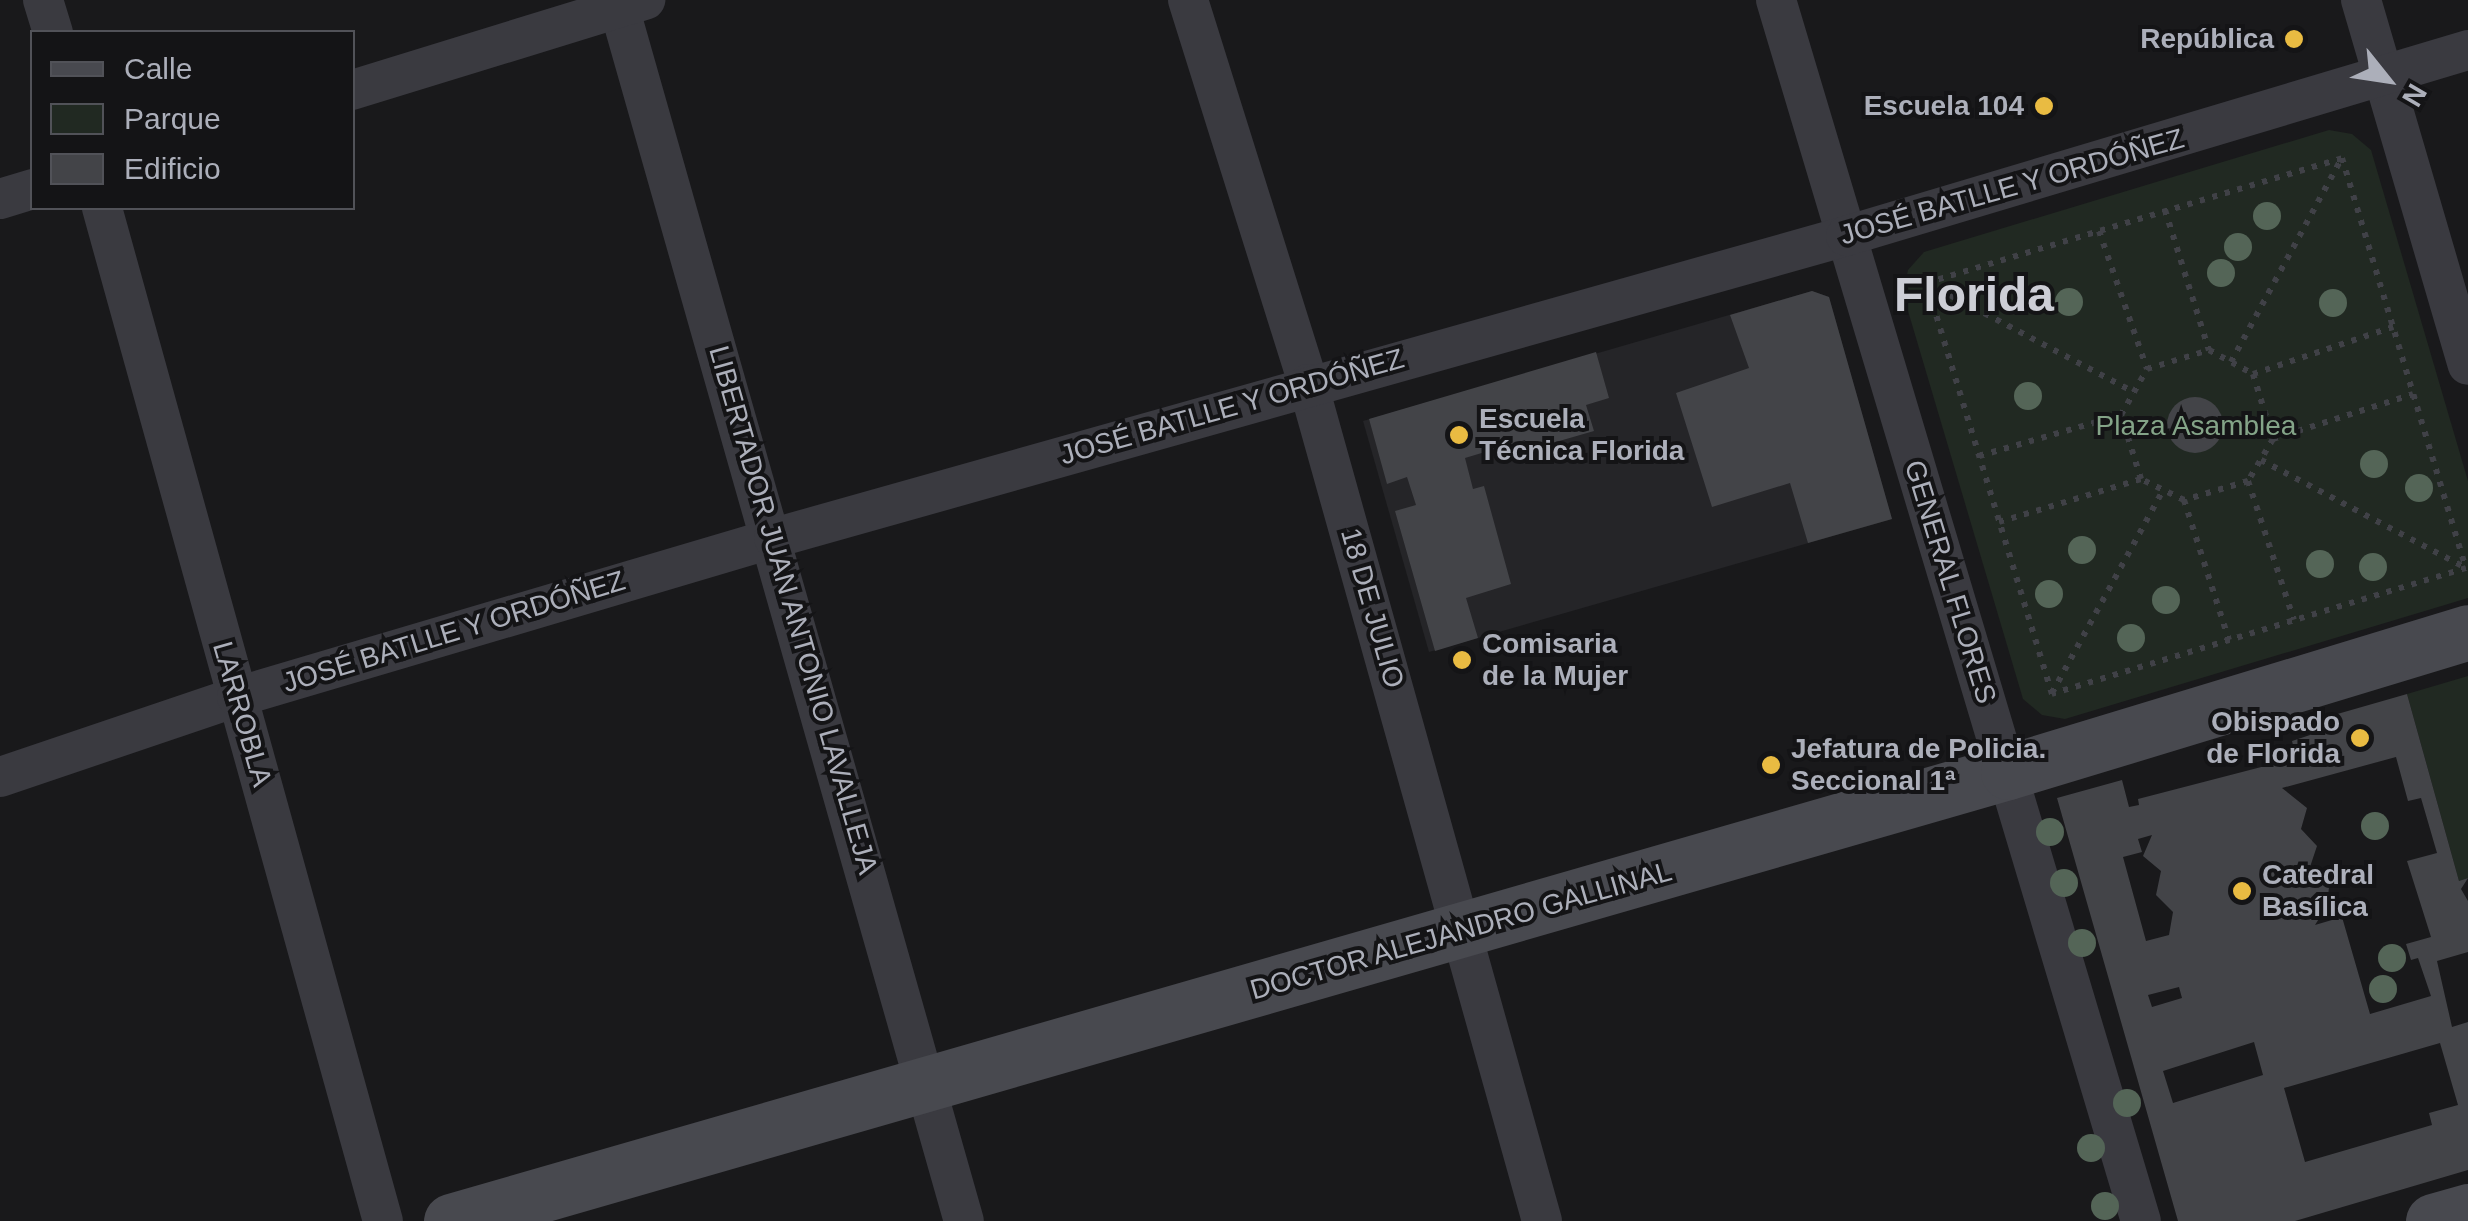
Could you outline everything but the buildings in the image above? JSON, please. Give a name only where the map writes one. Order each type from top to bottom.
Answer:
[{"type":"street","points":[[43,0],[51,30]]},
{"type":"street","name":"18 DE JULIO","points":[[1188,0],[1308,384],[1464,930],[1542,1221]]},
{"type":"street","name":"GENERAL FLORES","points":[[1776,0],[2141,1221]]},
{"type":"street","points":[[2361,0],[2468,365]]},
{"type":"street","points":[[355,89],[627,2]]},
{"type":"street","name":"LIBERTADOR JUAN ANTONIO LAVALLEJA","points":[[627,2],[929,1082],[964,1221]]},
{"type":"street","name":"JOSÉ BATLLE Y ORDÓÑEZ","points":[[0,777],[237,697],[774,538],[1308,384],[1846,236],[2468,50]]},
{"type":"street","points":[[0,199],[30,190]]},
{"type":"street","name":"LARROBLA","points":[[103,210],[383,1221]]},
{"type":"street","name":"DOCTOR ALEJANDRO GALLINAL","points":[[451,1221],[2008,772],[2468,632]]},
{"type":"street","points":[[2433,1221],[2468,1212]]},
{"type":"path","points":[[1926,283],[2342,158]]},
{"type":"path","points":[[2342,158],[2466,568]]},
{"type":"path","points":[[2231,362],[2342,158]]},
{"type":"path","points":[[2165,210],[2210,350],[2253,374],[2273,440]]},
{"type":"path","points":[[2099,231],[2146,369]]},
{"type":"path","points":[[1926,283],[2134,392]]},
{"type":"path","points":[[1926,283],[2052,694]]},
{"type":"path","points":[[2253,374],[2392,326]]},
{"type":"path","points":[[1979,456],[2121,415],[2146,369],[2210,350]]},
{"type":"path","points":[[1999,522],[2141,480],[2184,500],[2248,481],[2273,440],[2413,394]]},
{"type":"path","points":[[2121,415],[2141,480]]},
{"type":"path","points":[[2261,460],[2466,568]]},
{"type":"path","points":[[2248,481],[2294,620]]},
{"type":"path","points":[[2052,694],[2163,490]]},
{"type":"path","points":[[2184,500],[2229,640]]},
{"type":"path","points":[[2052,694],[2466,568]]},
{"type":"shaded area","points":[[1812,291],[1829,297],[1892,519],[1429,652],[1363,421]]},
{"type":"green space","name":"Plaza Asamblea","points":[[2329,130],[2352,134],[2371,150],[2468,481],[2468,598],[2065,719],[2042,715],[2023,699],[1903,294],[1908,270],[1924,252]]},
{"type":"green space","points":[[2468,676],[2468,878],[2459,881],[2407,694]]},
{"type":"place","name":"República","points":[[2294,39]]},
{"type":"place","name":"Escuela 104","points":[[2044,106]]},
{"type":"place","name":"Escuela Técnica Florida","points":[[1459,435]]},
{"type":"place","name":"Comisaria de la Mujer","points":[[1462,660]]},
{"type":"place","name":"Obispado de Florida","points":[[2360,738]]},
{"type":"place","name":"Jefatura de Policia. Seccional 1ª","points":[[1771,765]]},
{"type":"place","name":"Catedral Basílica","points":[[2242,891]]},
{"type":"district","name":"Florida","points":[[1974,295]]}]
